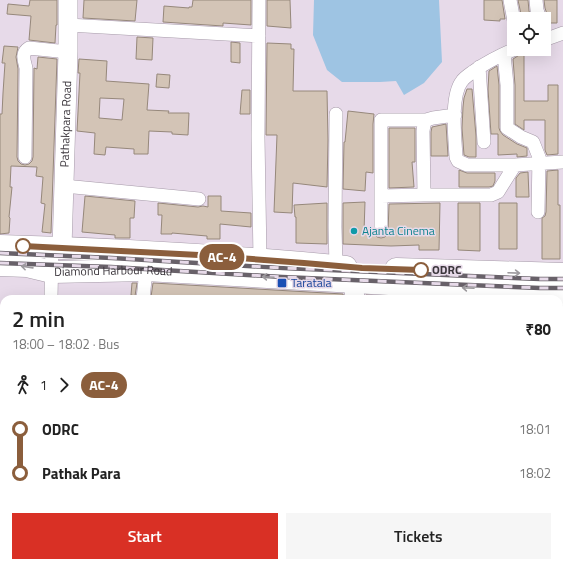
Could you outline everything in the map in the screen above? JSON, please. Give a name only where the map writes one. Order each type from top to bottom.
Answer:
[{"type":"highway","name":"Diamond Harbour Road","points":[[0,246],[199,255],[370,268],[563,274]]},
{"type":"highway","name":"Diamond Harbour Road","points":[[0,264],[27,266],[52,272],[146,270],[354,290],[501,295],[563,294]]},
{"type":"street","name":"Pathakpara Road","points":[[57,248],[64,186],[68,0]]},
{"type":"street","points":[[259,0],[258,137],[260,259]]},
{"type":"street","points":[[510,0],[512,12]]},
{"type":"street","points":[[536,0],[538,12]]},
{"type":"street","points":[[68,25],[259,36]]},
{"type":"street","points":[[551,37],[563,34]]},
{"type":"street","points":[[25,157],[26,68],[23,55],[25,50],[29,48],[68,52]]},
{"type":"street","points":[[507,52],[491,60],[466,77],[460,85],[456,99],[454,124],[456,157],[458,161],[467,165],[516,165],[563,162]]},
{"type":"street","points":[[510,56],[507,85],[507,128],[532,142],[539,156],[538,212]]},
{"type":"street","points":[[479,68],[484,142]]},
{"type":"street","points":[[336,114],[334,227],[336,266]]},
{"type":"street","points":[[380,230],[381,120],[426,120],[455,115]]},
{"type":"street","points":[[424,195],[423,131],[426,120]]},
{"type":"street","points":[[381,196],[491,195],[498,192],[516,165]]},
{"type":"street","points":[[64,186],[199,199]]},
{"type":"street","points":[[51,295],[52,272],[57,248]]},
{"type":"street","points":[[143,295],[146,270]]},
{"type":"water","points":[[314,0],[439,0],[442,62],[424,83],[404,95],[396,81],[342,82],[327,70],[313,35]]},
{"type":"building","points":[[30,0],[57,0],[55,43],[29,40],[31,16],[7,14],[8,4],[29,6]]},
{"type":"building","points":[[84,0],[137,0],[135,21],[83,18]]},
{"type":"building","points":[[193,0],[251,0],[251,25],[223,23],[223,26],[163,22],[164,6],[189,8],[192,7]]},
{"type":"building","points":[[267,0],[290,0],[291,28],[267,26]]},
{"type":"building","points":[[484,0],[502,0],[505,19],[500,19],[500,21],[484,20]]},
{"type":"building","points":[[518,0],[528,0],[529,12],[521,12]]},
{"type":"building","points":[[544,0],[557,0],[557,23],[551,23],[551,12],[546,12]]},
{"type":"building","points":[[137,37],[153,38],[152,60],[136,59]]},
{"type":"building","points":[[231,42],[240,43],[240,63],[231,62]]},
{"type":"building","points":[[267,43],[291,44],[291,49],[294,49],[293,91],[327,91],[327,187],[293,183],[292,213],[274,212],[277,135],[266,135]]},
{"type":"building","points":[[4,46],[18,47],[16,57],[18,69],[17,157],[21,164],[25,165],[32,161],[33,157],[34,68],[37,69],[38,57],[57,59],[51,233],[42,232],[45,204],[41,203],[43,177],[36,176],[37,167],[11,166],[10,187],[12,187],[9,233],[0,234],[0,114],[2,114],[5,63],[2,63]]},
{"type":"building","points":[[518,56],[524,56],[524,101],[548,101],[548,85],[558,85],[558,154],[547,155],[545,150],[545,120],[524,120],[524,130],[515,124],[513,59]]},
{"type":"building","points":[[79,59],[107,61],[106,81],[149,84],[147,110],[169,111],[168,113],[189,113],[188,135],[172,134],[172,132],[149,131],[148,154],[134,154],[134,149],[106,147],[105,155],[94,154],[95,133],[77,131],[80,73],[78,73]],"holes":[[[100,98],[124,99],[122,120],[99,118]]]},
{"type":"building","points":[[497,66],[500,131],[503,135],[517,144],[527,148],[527,156],[517,157],[517,154],[498,155],[498,134],[491,134],[488,89],[489,71]]},
{"type":"building","points":[[157,74],[170,75],[169,88],[156,87]]},
{"type":"building","points":[[467,89],[472,89],[476,136],[476,157],[464,155],[462,128],[464,98]]},
{"type":"building","points":[[242,90],[250,90],[250,114],[240,114]]},
{"type":"building","points":[[348,111],[374,114],[373,173],[366,172],[365,191],[343,189],[344,142]]},
{"type":"building","points":[[446,124],[448,156],[431,156],[432,127]]},
{"type":"building","points":[[389,128],[415,128],[415,162],[412,162],[414,187],[389,188]]},
{"type":"building","points":[[459,170],[467,173],[495,173],[495,181],[493,186],[489,187],[459,187]]},
{"type":"building","points":[[558,170],[558,205],[560,205],[560,259],[542,259],[542,218],[545,216],[546,212],[547,171]]},
{"type":"building","points":[[528,172],[529,197],[516,197],[516,178],[520,173]]},
{"type":"building","points":[[85,196],[135,201],[134,218],[130,218],[130,238],[115,238],[115,235],[82,232]]},
{"type":"building","points":[[208,196],[221,196],[221,211],[251,213],[251,227],[220,224],[220,239],[207,239],[207,236],[172,233],[161,234],[162,215],[158,215],[158,203],[208,207]]},
{"type":"building","points":[[365,202],[364,232],[374,233],[377,237],[381,238],[385,237],[388,233],[389,204],[440,203],[439,250],[419,250],[419,245],[391,246],[343,244],[343,203]]},
{"type":"building","points":[[327,203],[327,244],[296,243],[296,217],[294,205]]},
{"type":"building","points":[[458,203],[480,203],[480,251],[458,250]]},
{"type":"building","points":[[499,203],[517,203],[517,249],[499,249]]},
{"type":"building","points":[[358,266],[384,268],[384,271],[358,270]]},
{"type":"building","points":[[132,283],[137,283],[135,295],[131,295]]},
{"type":"building","points":[[153,283],[343,295],[151,295]]},
{"type":"railway","points":[[0,253],[283,268],[563,279]]},
{"type":"railway","points":[[0,263],[111,267],[282,277],[563,288]]},
{"type":"bus line","name":"AC-4","points":[[23,246],[199,255],[362,268],[421,270]]},
{"type":"place","name":"Ajanta Cinema","points":[[354,231]]},
{"type":"place","name":"ODRC","points":[[421,270]]},
{"type":"place","name":"Taratala","points":[[282,283]]}]
